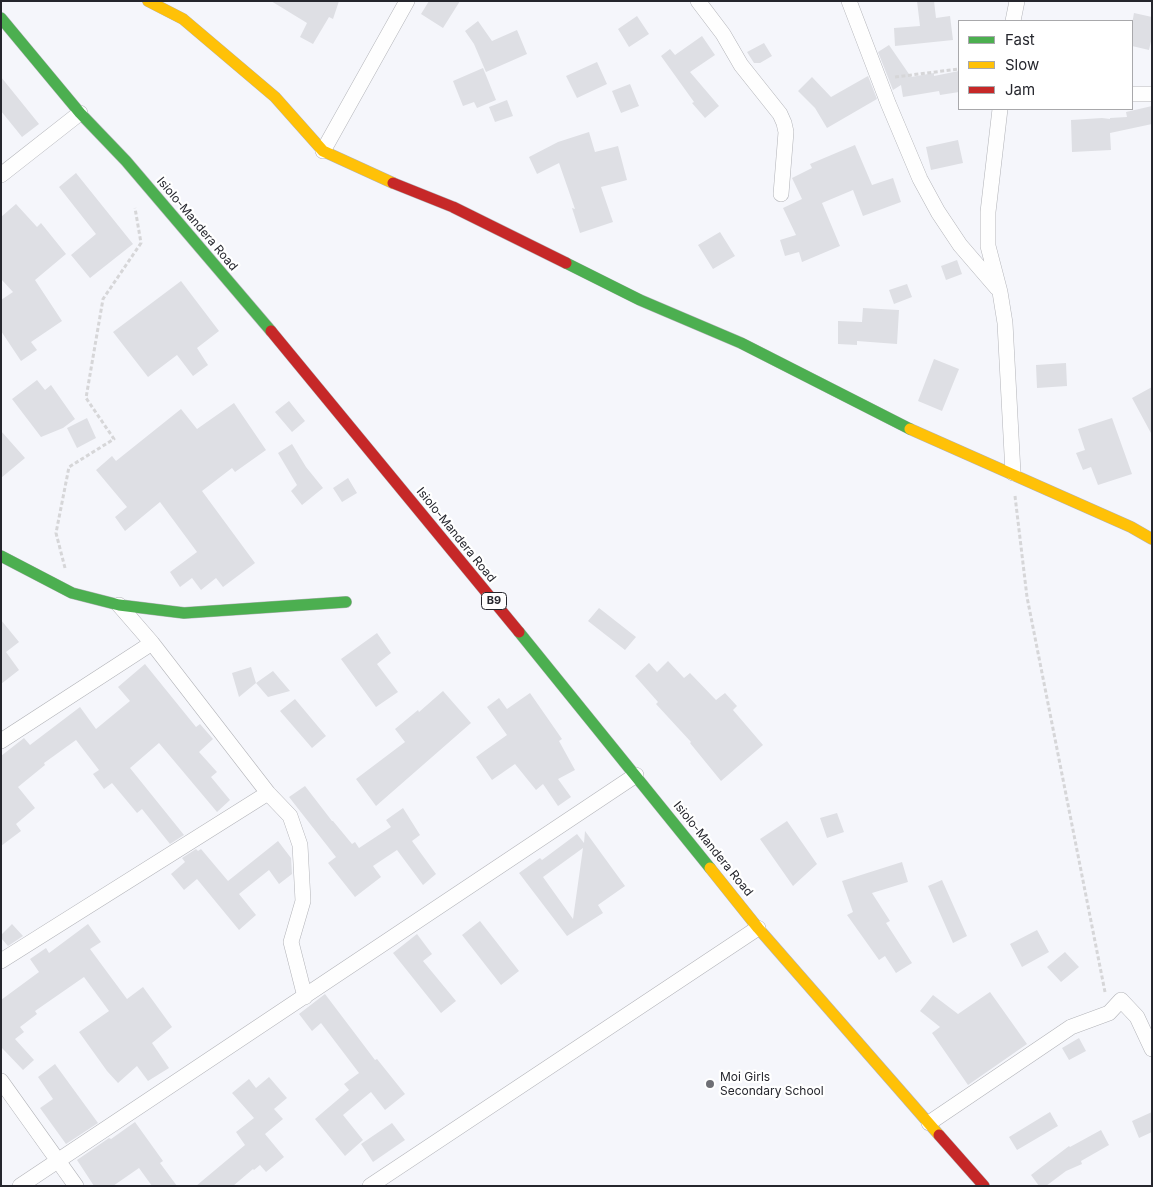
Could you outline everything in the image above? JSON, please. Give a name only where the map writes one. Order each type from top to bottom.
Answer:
[{"type":"main road","points":[[148,1],[183,19],[275,97],[323,151],[374,175],[454,207],[640,300],[741,343],[891,421],[1131,527],[1152,539]]},
{"type":"main road","name":"Isiolo-Mandera Road","points":[[1,18],[80,113],[126,161],[298,363],[636,775],[758,928],[984,1186]]},
{"type":"main road","points":[[1,556],[72,593],[119,605],[184,613],[346,602]]},
{"type":"street","points":[[323,151],[407,1]]},
{"type":"street","points":[[698,1],[722,34],[741,65],[780,114],[784,123],[786,132],[781,194]]},
{"type":"street","points":[[849,1],[878,80],[906,148],[938,212],[960,245],[1000,292]]},
{"type":"street","points":[[1013,20],[1017,1]]},
{"type":"street","points":[[1133,94],[1152,94]]},
{"type":"street","points":[[1000,110],[988,212],[988,246],[1000,292],[1005,323],[1013,474]]},
{"type":"street","points":[[1,175],[80,113]]},
{"type":"street","points":[[119,605],[152,643],[268,793],[290,816],[300,845],[304,901],[291,942],[305,997]]},
{"type":"street","points":[[1,740],[152,643]]},
{"type":"street","points":[[20,1186],[636,775]]},
{"type":"street","points":[[1,961],[268,793]]},
{"type":"street","points":[[370,1186],[758,928]]},
{"type":"street","points":[[929,1123],[1072,1027],[1109,1013],[1121,1000],[1137,1017],[1152,1049]]},
{"type":"street","points":[[1,1081],[76,1186]]},
{"type":"path","points":[[878,80],[958,69]]},
{"type":"path","points":[[72,593],[56,533],[69,467],[114,439],[86,398],[103,299],[141,243],[134,206]]},
{"type":"path","points":[[1013,474],[1027,597],[1109,1013]]},
{"type":"building","points":[[271,1],[339,1],[333,19],[329,17],[313,44],[300,37],[307,23]]},
{"type":"building","points":[[429,1],[460,1],[443,28],[421,14]]},
{"type":"building","points":[[917,1],[934,1],[936,18],[950,16],[953,40],[895,46],[894,28],[920,26]]},
{"type":"building","points":[[1134,13],[1152,17],[1152,37],[1149,50],[1133,46]]},
{"type":"building","points":[[637,16],[649,34],[629,47],[618,29]]},
{"type":"building","points":[[478,21],[492,41],[517,30],[527,54],[486,72],[474,44],[465,31]]},
{"type":"building","points":[[702,36],[715,55],[690,72],[719,106],[705,118],[692,103],[694,102],[661,56],[670,49],[675,55]]},
{"type":"building","points":[[764,43],[772,56],[760,63],[754,63],[747,52]]},
{"type":"building","points":[[889,45],[911,77],[934,73],[934,76],[958,71],[958,92],[940,95],[939,91],[903,97],[901,85],[893,90],[878,52]]},
{"type":"building","points":[[597,62],[607,84],[577,98],[566,76]]},
{"type":"building","points":[[483,68],[496,100],[477,108],[474,102],[463,106],[453,81]]},
{"type":"building","points":[[868,76],[877,99],[827,128],[815,108],[798,91],[812,77],[831,97]]},
{"type":"building","points":[[1,77],[39,124],[22,137],[1,111]]},
{"type":"building","points":[[630,84],[639,106],[621,113],[612,91]]},
{"type":"building","points":[[507,100],[513,116],[495,122],[489,107]]},
{"type":"building","points":[[1152,106],[1152,124],[1110,133],[1111,150],[1072,152],[1071,120],[1127,117],[1126,112]]},
{"type":"building","points":[[589,132],[595,152],[618,146],[627,180],[601,187],[613,222],[580,233],[572,208],[575,209],[559,163],[537,174],[529,157],[558,142]]},
{"type":"building","points":[[958,140],[963,163],[931,170],[926,147]]},
{"type":"building","points":[[855,145],[872,185],[893,178],[901,202],[863,216],[853,190],[822,203],[840,246],[802,262],[799,252],[785,256],[780,240],[796,235],[783,208],[802,199],[792,178],[812,168],[810,164]]},
{"type":"building","points":[[76,173],[133,244],[90,278],[71,255],[96,234],[59,187]]},
{"type":"building","points":[[16,204],[37,227],[41,223],[66,254],[35,280],[62,321],[31,342],[37,350],[21,361],[1,331],[1,300],[13,292],[1,279],[1,217]]},
{"type":"building","points":[[720,232],[735,256],[713,269],[698,245]]},
{"type":"building","points":[[957,260],[962,274],[946,280],[941,266]]},
{"type":"building","points":[[181,281],[219,331],[197,348],[208,365],[193,376],[177,355],[148,377],[113,332]]},
{"type":"building","points":[[907,284],[912,297],[894,304],[889,290]]},
{"type":"building","points":[[863,308],[899,310],[897,344],[857,341],[857,345],[838,344],[838,321],[862,322]]},
{"type":"building","points":[[934,359],[959,369],[942,411],[918,401]]},
{"type":"building","points":[[1066,363],[1067,386],[1037,388],[1036,365]]},
{"type":"building","points":[[37,380],[45,390],[51,385],[75,419],[63,428],[41,437],[12,399]]},
{"type":"building","points":[[1152,387],[1152,435],[1132,398]]},
{"type":"building","points":[[289,401],[305,421],[292,432],[275,412]]},
{"type":"building","points":[[234,403],[266,450],[235,472],[232,468],[202,491],[255,563],[223,587],[216,578],[201,590],[192,578],[180,587],[170,572],[197,552],[160,502],[125,531],[115,517],[127,507],[96,470],[112,456],[116,461],[181,409],[197,429]]},
{"type":"building","points":[[87,418],[96,438],[77,448],[67,428]]},
{"type":"building","points":[[1112,418],[1132,474],[1098,485],[1091,467],[1083,470],[1076,453],[1085,450],[1078,429]]},
{"type":"building","points":[[1,431],[25,458],[1,478]]},
{"type":"building","points":[[292,444],[306,467],[323,488],[302,505],[291,491],[297,485],[278,453]]},
{"type":"building","points":[[348,478],[357,493],[342,502],[333,488]]},
{"type":"building","points":[[599,608],[636,637],[625,650],[588,621]]},
{"type":"building","points":[[1,620],[19,642],[6,652],[19,670],[1,684]]},
{"type":"building","points":[[377,633],[391,653],[377,664],[398,692],[376,707],[341,659]]},
{"type":"building","points":[[668,661],[684,678],[690,673],[716,700],[725,693],[737,706],[733,710],[763,745],[721,781],[691,742],[656,704],[658,702],[635,676],[649,663],[657,672]]},
{"type":"building","points":[[145,664],[196,727],[200,724],[213,739],[199,752],[217,772],[211,777],[230,800],[217,812],[159,743],[130,768],[184,835],[170,844],[142,809],[137,813],[112,783],[104,789],[93,774],[99,770],[76,740],[44,763],[45,765],[18,787],[35,808],[16,824],[21,831],[1,846],[1,756],[24,738],[30,745],[80,707],[96,729],[130,701],[118,687]]},
{"type":"building","points":[[251,667],[256,683],[239,697],[232,673]]},
{"type":"building","points":[[273,671],[290,691],[268,697],[256,683]]},
{"type":"building","points":[[443,691],[471,723],[376,806],[356,779],[405,742],[395,729],[418,710],[419,712]]},
{"type":"building","points":[[530,693],[562,739],[559,741],[575,770],[558,779],[571,797],[558,806],[543,784],[536,790],[515,764],[492,780],[476,757],[507,735],[487,707],[499,698],[507,709]]},
{"type":"building","points":[[295,699],[326,736],[312,748],[280,711]]},
{"type":"building","points":[[305,786],[352,844],[355,842],[359,848],[391,827],[386,820],[403,808],[420,835],[412,841],[436,874],[423,885],[397,850],[373,866],[381,877],[355,897],[328,863],[336,857],[289,797]]},
{"type":"building","points":[[837,813],[844,832],[827,838],[820,818]]},
{"type":"building","points":[[787,821],[817,864],[793,886],[760,839]]},
{"type":"building","points":[[585,831],[625,886],[598,905],[603,913],[567,936],[519,873],[540,858],[542,860],[577,834],[584,843]],"holes":[[[583,848],[573,919],[543,877]]]},
{"type":"building","points":[[278,841],[291,858],[292,874],[279,884],[269,870],[239,894],[256,915],[239,930],[197,879],[184,890],[171,874],[185,862],[182,858],[196,849],[198,851],[201,849],[228,881]]},
{"type":"building","points":[[902,862],[908,882],[872,893],[890,921],[886,923],[912,963],[896,973],[885,956],[879,960],[847,915],[853,912],[842,881]]},
{"type":"building","points":[[942,880],[967,936],[953,943],[928,886]]},
{"type":"building","points":[[480,921],[519,971],[501,985],[462,935]]},
{"type":"building","points":[[12,924],[23,936],[8,946],[1,938],[1,935]]},
{"type":"building","points":[[88,924],[101,942],[90,949],[127,999],[143,987],[172,1027],[152,1043],[169,1068],[148,1081],[137,1066],[118,1083],[79,1032],[109,1011],[84,977],[35,1011],[37,1014],[20,1027],[24,1032],[15,1039],[34,1060],[23,1070],[1,1049],[1,1000],[39,972],[30,959],[46,948],[49,953]]},
{"type":"building","points":[[1037,930],[1049,952],[1022,967],[1010,944]]},
{"type":"building","points":[[417,934],[432,954],[423,961],[456,1001],[441,1013],[393,953]]},
{"type":"building","points":[[1065,952],[1079,967],[1061,982],[1047,967]]},
{"type":"building","points":[[990,992],[1027,1044],[968,1085],[932,1033],[940,1027],[920,1011],[933,995],[958,1014]]},
{"type":"building","points":[[325,994],[375,1060],[377,1059],[405,1094],[385,1110],[371,1092],[343,1115],[363,1140],[345,1156],[315,1119],[349,1090],[344,1084],[359,1073],[321,1023],[312,1031],[299,1014]]},
{"type":"building","points":[[1079,1038],[1086,1051],[1069,1060],[1062,1048]]},
{"type":"building","points":[[55,1064],[98,1123],[66,1144],[40,1108],[53,1099],[38,1077]]},
{"type":"building","points":[[269,1077],[287,1098],[274,1109],[283,1119],[265,1134],[284,1157],[266,1172],[260,1165],[233,1186],[196,1186],[245,1145],[236,1132],[254,1118],[232,1093],[249,1079],[256,1088]]},
{"type":"building","points":[[1050,1112],[1058,1126],[1017,1150],[1009,1137]]},
{"type":"building","points":[[1152,1112],[1152,1132],[1139,1138],[1132,1121]]},
{"type":"building","points":[[135,1122],[163,1161],[160,1163],[177,1186],[152,1186],[139,1168],[113,1186],[94,1186],[77,1160]]},
{"type":"building","points":[[392,1123],[405,1140],[373,1162],[361,1144]]},
{"type":"building","points":[[1101,1130],[1109,1145],[1081,1161],[1082,1164],[1066,1171],[1046,1186],[1039,1186],[1031,1175],[1069,1146]]},
{"type":"traffic: fast","points":[[1,18],[80,113],[126,161],[271,331]]},
{"type":"traffic: fast","points":[[566,263],[640,300],[741,343],[910,429]]},
{"type":"traffic: fast","points":[[1,556],[72,593],[119,605],[184,613],[346,602]]},
{"type":"traffic: fast","points":[[519,632],[710,868]]},
{"type":"traffic: slow","points":[[148,1],[183,19],[275,97],[323,151],[393,183]]},
{"type":"traffic: slow","points":[[910,429],[1131,527],[1152,539]]},
{"type":"traffic: slow","points":[[710,868],[758,928],[939,1135]]},
{"type":"traffic: jam","points":[[393,183],[453,207],[566,263]]},
{"type":"traffic: jam","points":[[271,331],[519,632]]},
{"type":"traffic: jam","points":[[939,1135],[984,1186]]},
{"type":"place","name":"Moi Girls Secondary School","points":[[710,1084]]}]
